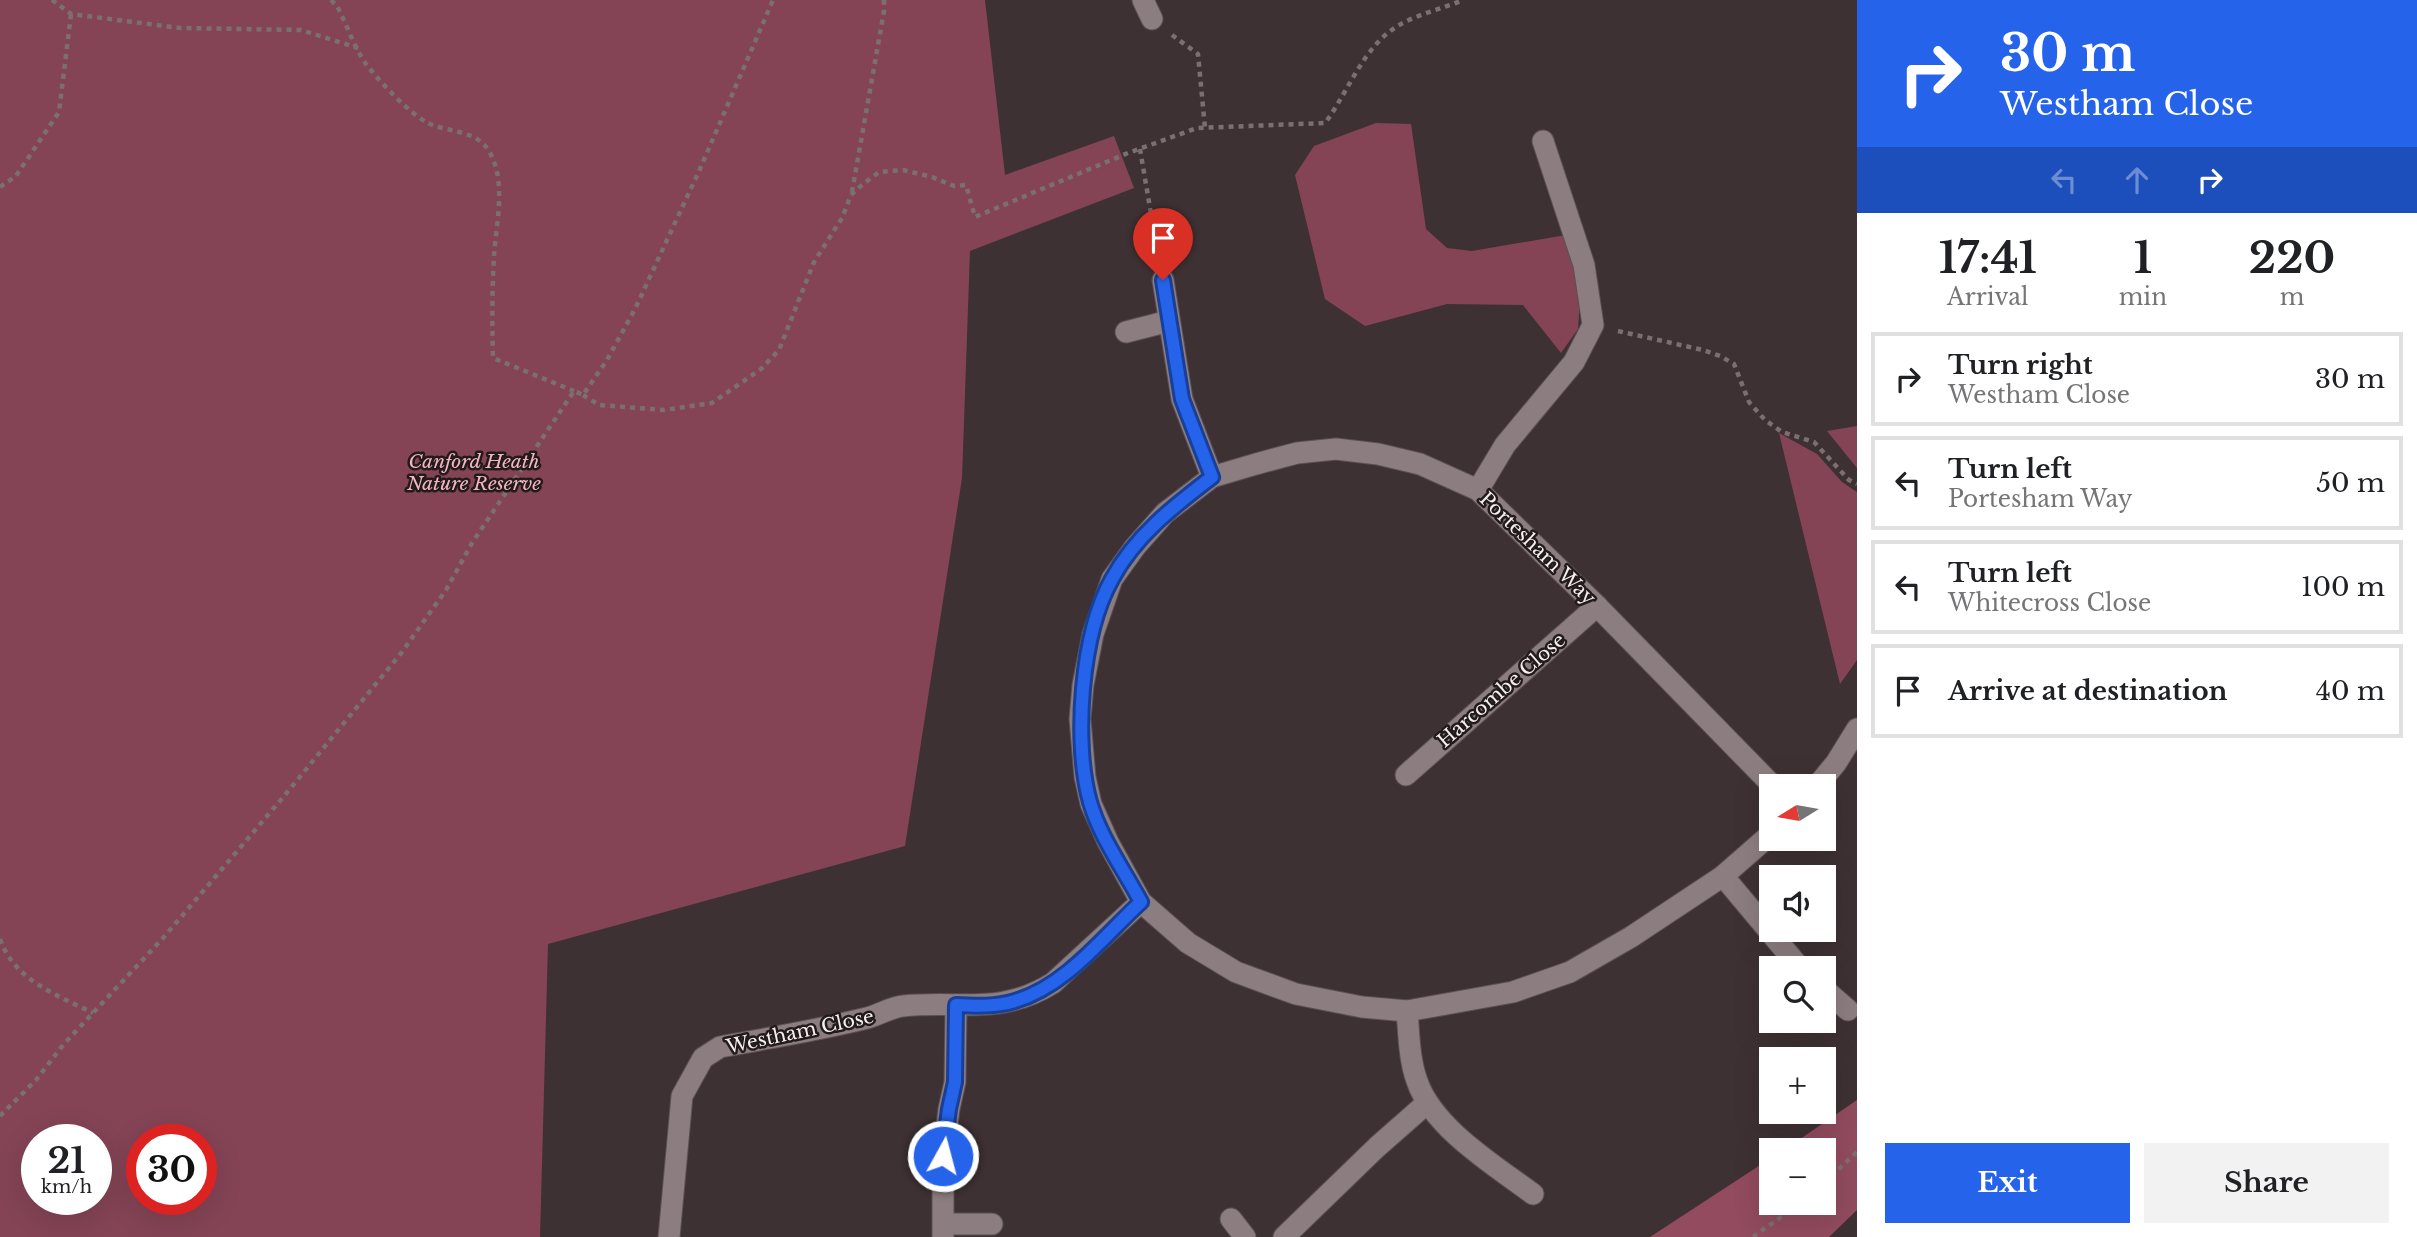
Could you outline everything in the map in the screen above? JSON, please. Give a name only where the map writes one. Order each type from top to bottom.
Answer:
[{"type":"street","points":[[1478,490],[1505,445],[1574,362],[1593,325],[1584,265],[1543,141]]},
{"type":"street","points":[[1163,280],[1182,399],[1212,477]]},
{"type":"street","points":[[1126,332],[1169,321]]},
{"type":"street","name":"Portesham Way","points":[[1759,844],[1723,876],[1631,937],[1570,972],[1513,992],[1407,1011],[1362,1007],[1296,994],[1236,972],[1188,943],[1141,902],[1091,804],[1085,776],[1080,719],[1083,685],[1093,634],[1112,579],[1135,547],[1165,513],[1212,477],[1297,453],[1336,449],[1378,454],[1420,464],[1478,490],[1597,606],[1761,774]]},
{"type":"street","name":"Harcombe Close","points":[[1406,775],[1597,606]]},
{"type":"street","points":[[1827,774],[1857,729]]},
{"type":"street","points":[[1723,876],[1790,956]]},
{"type":"street","name":"Westham Close","points":[[675,1237],[669,1237],[682,1096],[703,1058],[720,1047],[869,1018],[900,1006],[984,1006],[1013,1002],[1038,993],[1073,967],[1141,902]]},
{"type":"street","points":[[1836,1000],[1848,1010]]},
{"type":"street","points":[[956,1005],[955,1082],[943,1156],[944,1230],[992,1224]]},
{"type":"street","points":[[1407,1011],[1411,1058],[1417,1082],[1427,1103],[1452,1131],[1533,1194]]},
{"type":"street","points":[[1284,1237],[1427,1103]]},
{"type":"street","points":[[1231,1219],[1245,1237]]},
{"type":"path","points":[[52,0],[71,14],[180,28],[301,30],[359,48]]},
{"type":"path","points":[[331,0],[337,6],[366,64],[410,110],[427,123],[467,133],[482,141],[491,154],[497,176],[500,211],[494,254],[492,358],[575,391],[599,405],[664,410],[712,403],[761,369],[779,350],[814,262],[842,218],[851,195],[869,106],[884,0]]},
{"type":"path","points":[[583,395],[607,360],[635,309],[700,169],[773,0]]},
{"type":"path","points":[[851,195],[879,172],[903,170],[954,186],[967,185],[975,217],[1197,128],[1325,123],[1340,103],[1355,72],[1379,42],[1401,24],[1463,0]]},
{"type":"path","points":[[1147,10],[1198,54],[1205,128]]},
{"type":"path","points":[[0,187],[16,176],[59,112],[71,14]]},
{"type":"path","points":[[1140,149],[1163,280]]},
{"type":"path","points":[[1593,325],[1703,350],[1734,364],[1749,402],[1765,420],[1782,432],[1814,442],[1849,480],[1857,484]]},
{"type":"path","points":[[0,1116],[36,1080],[63,1045],[173,927],[402,652],[446,590],[472,543],[575,391]]},
{"type":"path","points":[[0,939],[5,955],[36,985],[93,1013]]},
{"type":"path","points":[[1836,1172],[1857,1152]]},
{"type":"path","points":[[1753,1237],[1784,1215]]},
{"type":"green space","name":"Canford Heath Nature Reserve","points":[[0,0],[985,0],[1005,175],[1114,136],[1134,188],[970,251],[962,478],[905,846],[548,944],[540,1237],[0,1237]]},
{"type":"green space","points":[[1376,123],[1411,124],[1426,229],[1447,248],[1472,251],[1566,235],[1580,300],[1578,329],[1561,353],[1523,305],[1447,304],[1365,326],[1325,299],[1295,175],[1314,146]]},
{"type":"green space","points":[[1857,426],[1857,468],[1827,431]]},
{"type":"green space","points":[[1779,433],[1817,454],[1842,482],[1857,492],[1857,660],[1840,684]]},
{"type":"shaded area","points":[[1857,1100],[1857,1210],[1829,1237],[1650,1237],[1759,1166],[1759,1215],[1836,1215],[1836,1138],[1802,1138],[1822,1124],[1836,1124],[1836,1114]]},
{"type":"route","points":[[943,1156],[955,1082],[956,1005],[984,1006],[1013,1002],[1038,993],[1073,967],[1141,902],[1108,842],[1091,804],[1085,776],[1080,719],[1083,685],[1093,634],[1112,579],[1135,547],[1165,513],[1212,477],[1182,399],[1163,280]]}]
